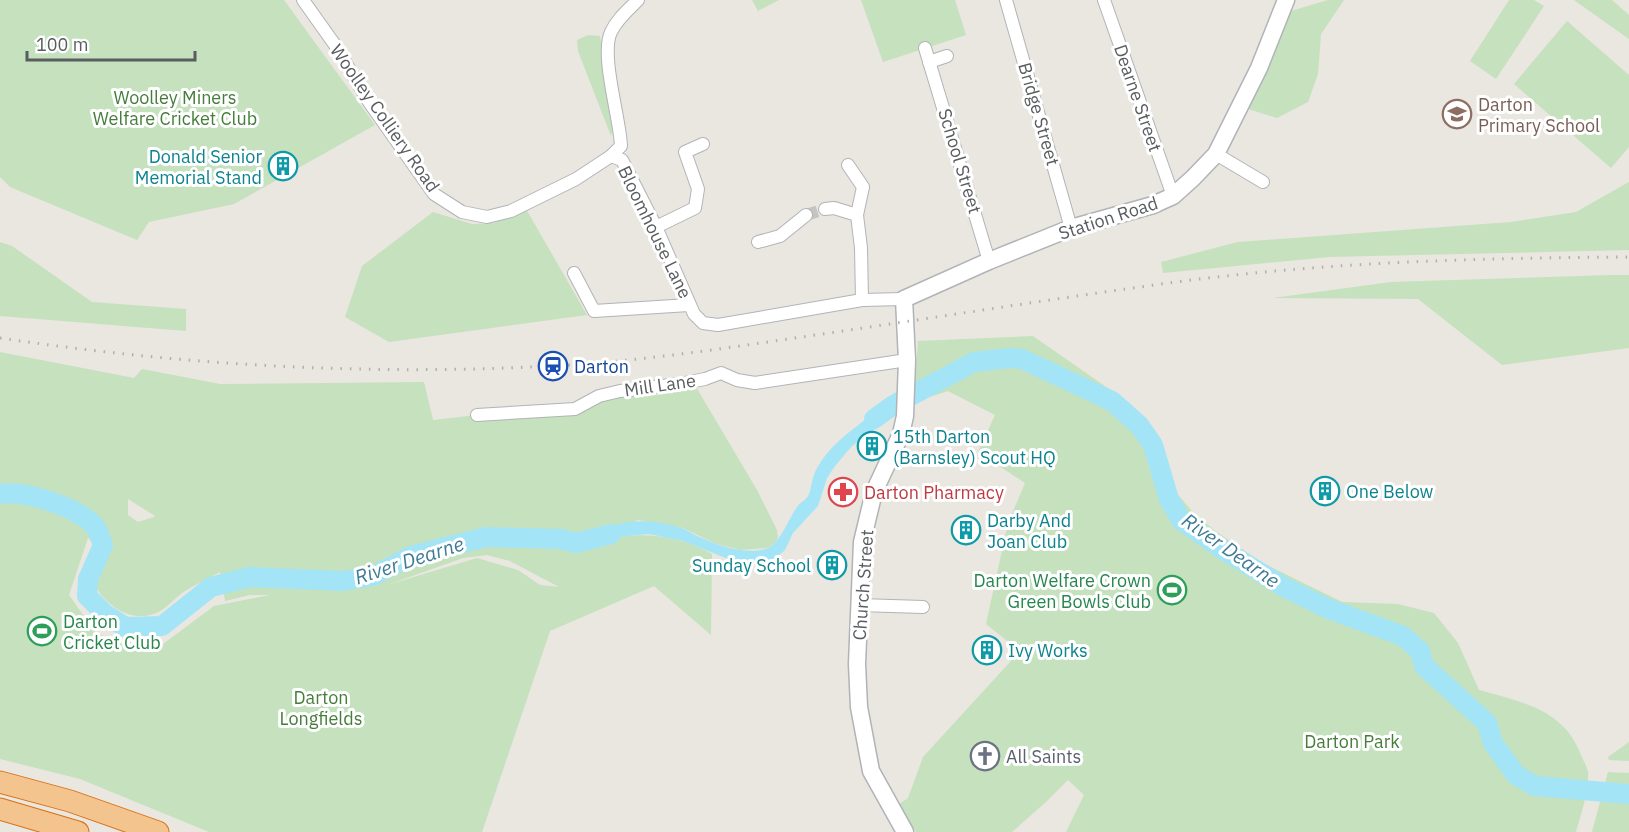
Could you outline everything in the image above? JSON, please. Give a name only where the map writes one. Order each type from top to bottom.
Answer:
[{"type":"highway","points":[[0,782],[70,801],[158,832]]},
{"type":"highway","points":[[0,809],[78,832]]},
{"type":"main road","name":"Station Road","points":[[904,299],[1071,228],[1153,205],[1173,195],[1216,154],[1259,68],[1286,0]]},
{"type":"main road","name":"Church Street","points":[[904,299],[907,360],[906,410],[901,434],[874,492],[862,542],[858,685],[863,737],[871,771],[905,832]]},
{"type":"street","name":"Woolley Colliery Road","points":[[303,0],[369,102],[434,194],[462,212],[487,217],[503,214],[576,179],[611,156]]},
{"type":"street","name":"Bloomhouse Lane","points":[[638,0],[616,22],[607,44],[610,75],[621,129],[621,147],[611,156],[622,160],[656,227],[689,305],[698,319],[710,325],[718,325]]},
{"type":"street","name":"Bridge Street","points":[[1006,0],[1071,228]]},
{"type":"street","name":"Dearne Street","points":[[1104,0],[1173,195]]},
{"type":"street","name":"School Street","points":[[925,48],[989,261]]},
{"type":"street","points":[[929,62],[947,56]]},
{"type":"street","points":[[656,227],[695,208],[699,189],[685,152],[703,144]]},
{"type":"street","points":[[1216,154],[1263,182]]},
{"type":"street","points":[[848,165],[863,187],[857,215],[861,248],[862,300]]},
{"type":"street","points":[[825,209],[834,208],[857,215]]},
{"type":"street","points":[[758,242],[780,236],[807,215]]},
{"type":"street","points":[[574,273],[594,311],[689,305]]},
{"type":"street","name":"Station Road","points":[[718,325],[862,300],[904,299]]},
{"type":"street","name":"Mill Lane","points":[[482,412],[575,409],[599,396],[620,391],[679,384],[721,374],[755,383],[907,360]]},
{"type":"street","points":[[859,605],[923,607]]},
{"type":"green space","name":"Woolley Miners Welfare Cricket Club","points":[[0,0],[284,0],[375,125],[234,204],[149,222],[137,240],[10,187],[0,177]]},
{"type":"green space","points":[[752,0],[779,0],[758,11]]},
{"type":"green space","points":[[861,0],[955,0],[966,35],[883,62]]},
{"type":"green space","points":[[1328,0],[1344,0],[1321,34],[1318,74],[1308,102],[1277,118],[1248,109],[1284,13]]},
{"type":"green space","points":[[1509,0],[1534,0],[1544,6],[1496,79],[1470,61]]},
{"type":"green space","points":[[1574,0],[1612,0],[1629,15],[1629,39]]},
{"type":"green space","points":[[1567,21],[1629,75],[1629,147],[1611,168],[1514,84]]},
{"type":"green space","points":[[588,35],[600,36],[616,122],[611,136],[578,51],[577,40]]},
{"type":"green space","points":[[1629,182],[1629,250],[1329,257],[1163,273],[1161,262],[1238,242],[1511,222],[1576,212]]},
{"type":"green space","points":[[526,209],[587,315],[389,342],[345,317],[362,266],[433,212],[472,224],[494,223]]},
{"type":"green space","points":[[0,242],[12,246],[92,302],[186,309],[186,331],[0,316]]},
{"type":"green space","points":[[1629,275],[1629,348],[1502,365],[1418,299],[1273,298],[1391,282]]},
{"type":"green space","name":"Darton Park","points":[[1033,336],[1132,405],[1152,434],[1173,489],[1192,511],[1214,530],[1261,562],[1342,602],[1398,604],[1434,613],[1458,643],[1479,690],[1539,710],[1564,727],[1573,739],[1588,772],[1586,795],[1576,832],[1066,832],[1084,795],[1068,780],[1012,832],[916,832],[898,805],[908,798],[923,757],[1020,651],[986,624],[1008,523],[1025,483],[978,452],[995,415],[948,391],[914,402],[918,341]]},
{"type":"green space","name":"Darton Longfields","points":[[0,352],[134,378],[142,369],[220,384],[424,382],[433,420],[575,409],[610,396],[656,395],[696,387],[757,490],[777,530],[778,538],[768,548],[740,550],[714,543],[683,528],[638,520],[588,543],[636,535],[652,536],[682,541],[712,554],[711,635],[654,586],[550,631],[482,832],[209,832],[80,779],[0,759]],"holes":[[[128,499],[155,516],[138,522],[128,515]],[[88,538],[109,554],[99,573],[96,588],[114,607],[130,614],[147,616],[156,613],[191,587],[220,572],[225,601],[250,595],[270,595],[214,606],[163,644],[128,647],[95,632],[69,595]],[[487,555],[510,561],[559,587],[540,585],[518,570],[477,558],[387,585],[463,558]]]},
{"type":"green space","points":[[1629,742],[1629,761],[1609,760],[1608,757]]},
{"type":"green space","points":[[1608,772],[1629,773],[1629,832],[1592,832]]},
{"type":"water","points":[[895,392],[893,416],[852,446],[835,466],[827,478],[818,506],[793,533],[785,550],[777,557],[768,561],[738,563],[683,541],[649,534],[605,538],[588,543],[584,536],[620,524],[643,521],[667,524],[732,548],[751,551],[768,548],[776,541],[797,507],[808,496],[815,471],[825,456]]},
{"type":"waterway","name":"River Dearne","points":[[874,419],[892,406],[974,362],[1009,358],[1022,359],[1112,401],[1139,425],[1153,445],[1169,499],[1181,520],[1222,549],[1282,586],[1329,609],[1403,636],[1420,651],[1424,666],[1487,723],[1493,743],[1516,775],[1535,786],[1629,794]]},
{"type":"waterway","name":"River Dearne","points":[[0,494],[22,494],[51,502],[78,514],[96,528],[103,545],[88,579],[87,596],[105,614],[125,627],[162,626],[211,587],[250,577],[343,581],[373,576],[411,556],[486,537],[561,539],[576,543],[611,534]]},
{"type":"tunnel","points":[[806,215],[825,209]]},
{"type":"railway","points":[[0,338],[136,355],[274,366],[412,370],[550,366],[611,362],[703,351],[1122,290],[1284,270],[1399,262],[1629,257]]},
{"type":"place","name":"Darton Primary School","points":[[1457,114]]},
{"type":"place","name":"Donald Senior Memorial Stand","points":[[283,166]]},
{"type":"place","name":"Darton","points":[[553,366]]},
{"type":"place","name":"15th Darton (Barnsley) Scout HQ","points":[[872,446]]},
{"type":"place","name":"One Below","points":[[1325,491]]},
{"type":"place","name":"Darton Pharmacy","points":[[843,492]]},
{"type":"place","name":"Darby And Joan Club","points":[[966,530]]},
{"type":"place","name":"Sunday School","points":[[832,565]]},
{"type":"place","name":"Darton Welfare Crown Green Bowls Club","points":[[1172,590]]},
{"type":"place","name":"Darton Cricket Club","points":[[42,631]]},
{"type":"place","name":"Ivy Works","points":[[987,650]]},
{"type":"place","name":"All Saints","points":[[985,756]]}]
